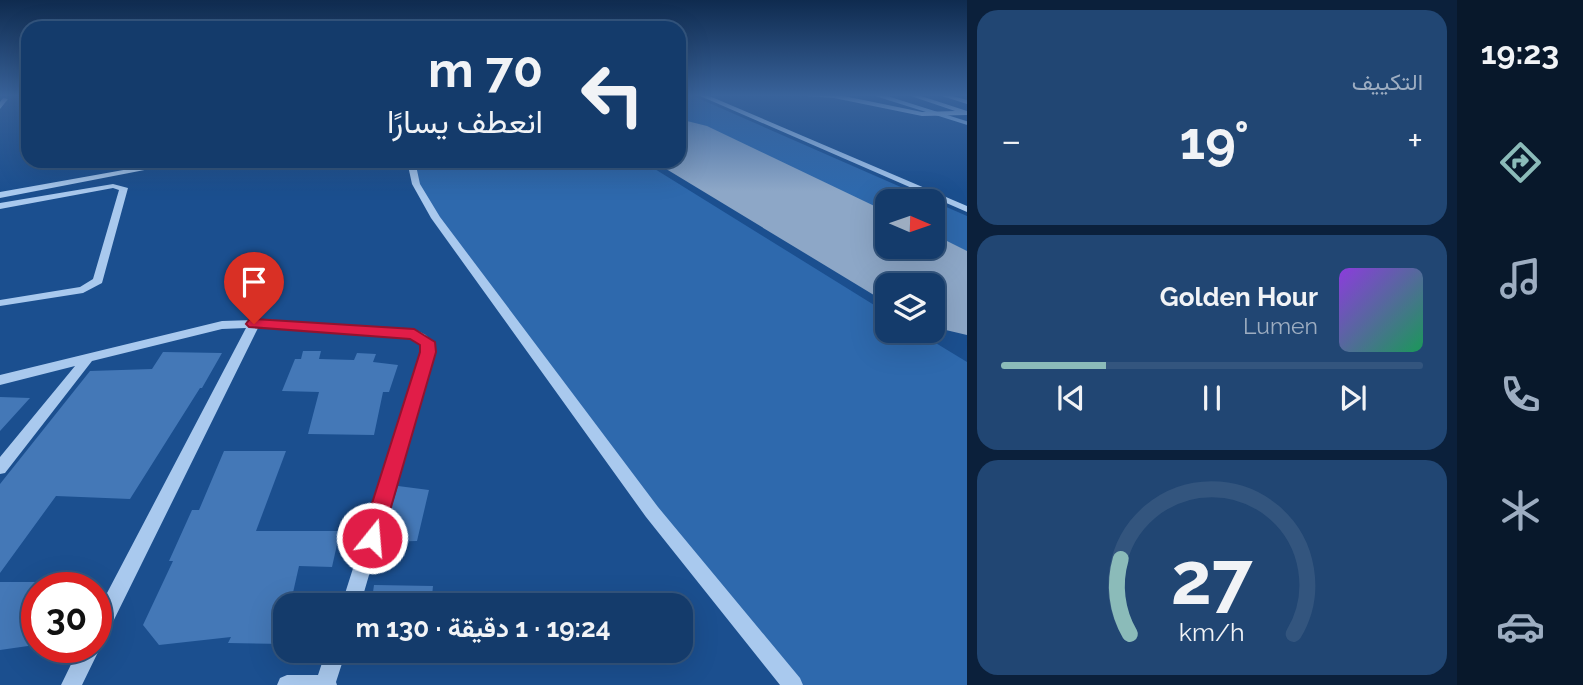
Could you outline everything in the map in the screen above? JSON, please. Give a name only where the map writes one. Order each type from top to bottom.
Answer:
[{"type":"street","points":[[776,127],[967,209]]},
{"type":"street","points":[[413,168],[416,184],[453,241],[652,512],[793,685]]},
{"type":"street","points":[[0,206],[113,186],[124,188],[98,281],[83,290],[0,303]]},
{"type":"street","points":[[112,604],[254,324]]},
{"type":"street","points":[[0,380],[195,330],[254,324],[414,334],[428,342],[428,352],[354,593]]},
{"type":"street","points":[[0,468],[89,357]]},
{"type":"street","points":[[71,685],[82,663]]},
{"type":"street","points":[[287,685],[326,685],[332,663]]},
{"type":"lane","points":[[0,195],[148,168]]},
{"type":"shaded area","points":[[699,127],[764,127],[906,189],[875,189],[875,214]]},
{"type":"shaded area","points":[[412,168],[653,168],[875,306],[875,343],[936,343],[967,362],[967,685],[786,685],[416,189]]},
{"type":"shaded area","points":[[945,206],[967,216],[967,259],[945,248]]},
{"type":"building","points":[[303,351],[321,351],[319,359],[354,360],[357,353],[376,354],[373,362],[398,365],[389,392],[383,392],[374,435],[308,434],[319,392],[282,391],[295,359],[301,359]]},
{"type":"building","points":[[163,352],[222,353],[130,499],[56,496],[0,573],[0,484],[90,371],[152,369]]},
{"type":"building","points":[[0,397],[30,398],[0,431]]},
{"type":"building","points":[[224,451],[286,451],[256,531],[340,531],[332,567],[299,566],[293,593],[273,593],[273,644],[228,643],[231,637],[159,645],[143,625],[173,561],[169,561],[192,510],[199,510]]},
{"type":"building","points":[[398,486],[429,490],[417,541],[381,542]]},
{"type":"building","points":[[0,582],[21,582],[21,647],[0,650]]},
{"type":"building","points":[[374,585],[433,586],[432,593],[373,593]]},
{"type":"runway","points":[[686,147],[967,298]]},
{"type":"route","points":[[254,324],[414,334],[428,342],[428,352],[372,538]]}]
